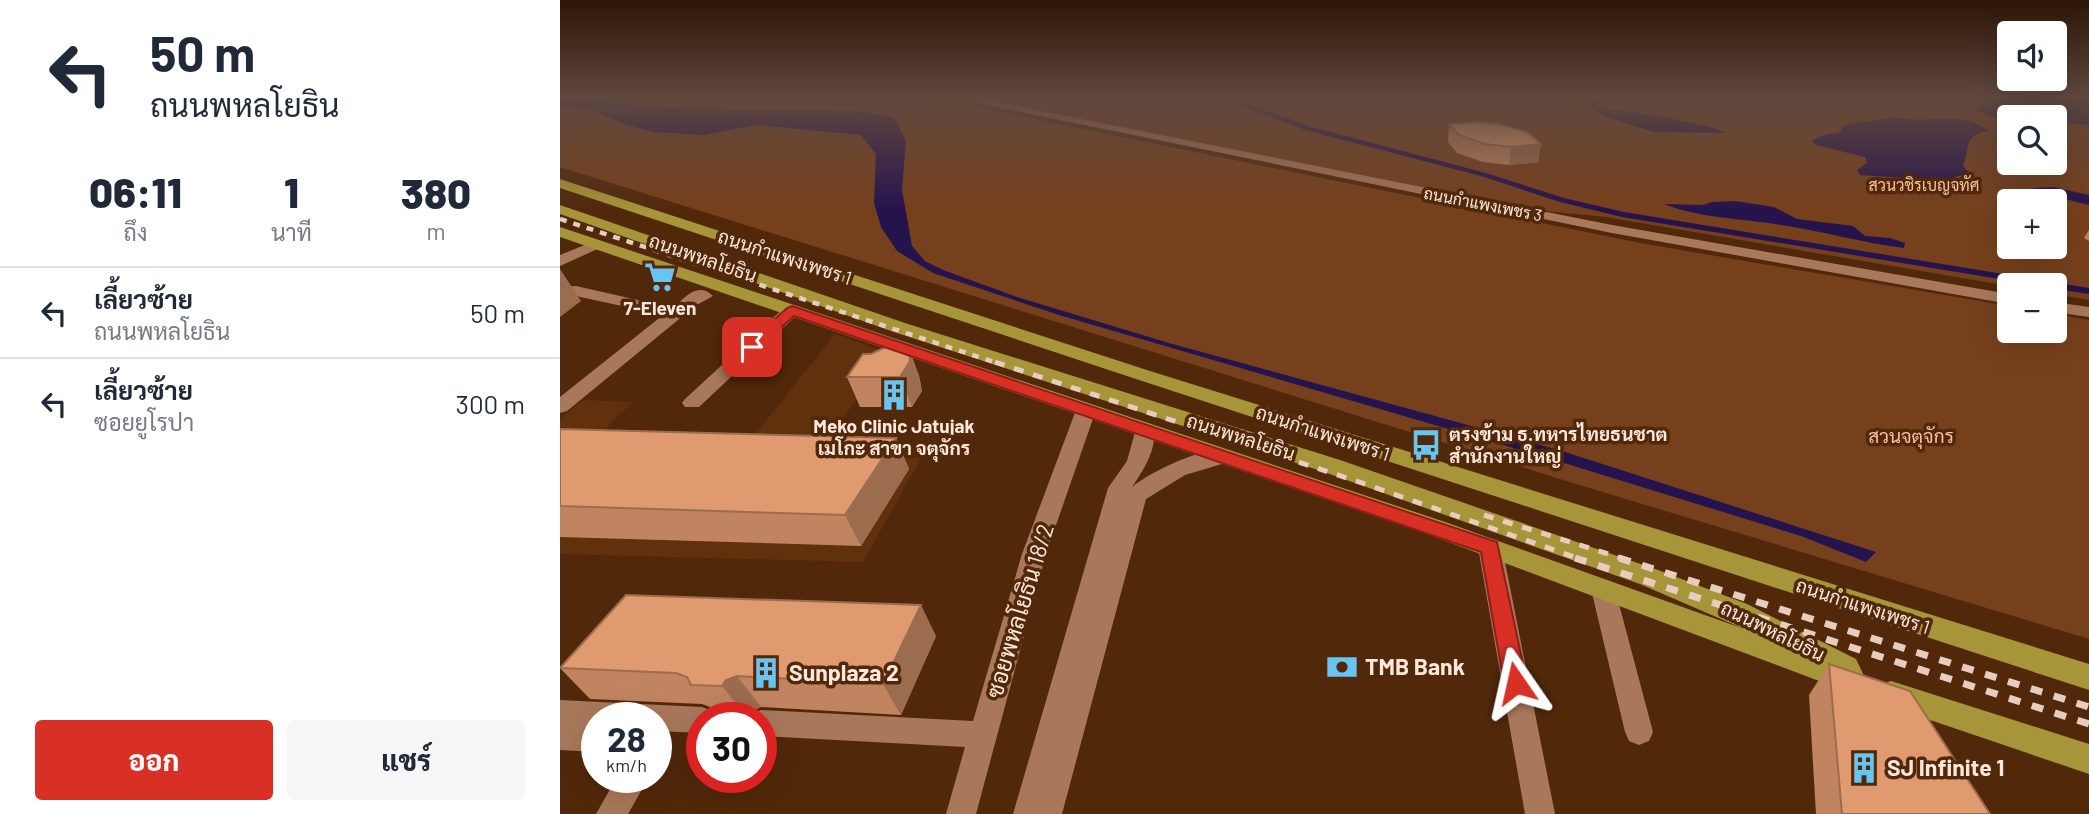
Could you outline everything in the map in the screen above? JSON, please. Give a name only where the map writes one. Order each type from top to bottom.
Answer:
[{"type":"main road","name":"ถนนกำแพงเพชร 1","points":[[560,183],[1170,384],[2089,677]]},
{"type":"main road","name":"ถนนพหลโยธิน","points":[[560,209],[968,349],[1332,466],[1649,577],[1775,630],[1907,700]]},
{"type":"main road","name":"ถนนพหลโยธิน","points":[[560,232],[597,244],[705,294],[792,310],[1490,547],[1907,700],[2089,759]]},
{"type":"main road","points":[[895,345],[968,349]]},
{"type":"street","name":"ถนนกำแพงเพชร 3","points":[[1144,136],[1612,229],[1997,297]]},
{"type":"street","points":[[560,261],[597,244]]},
{"type":"street","points":[[560,292],[576,291],[675,313]]},
{"type":"street","points":[[560,407],[675,313],[705,294]]},
{"type":"street","points":[[2067,309],[2089,312]]},
{"type":"street","points":[[692,403],[792,310]]},
{"type":"street","name":"ซอยพหลโยธิน 18/2","points":[[961,814],[1034,554],[1086,410]]},
{"type":"street","points":[[1047,814],[1136,495],[1146,474],[1144,430]]},
{"type":"street","points":[[1028,814],[1119,488],[1146,474],[1224,456]]},
{"type":"street","points":[[1490,547],[1540,814]]},
{"type":"street","points":[[1603,589],[1639,732]]},
{"type":"street","points":[[560,713],[581,714]]},
{"type":"street","points":[[777,724],[984,735]]},
{"type":"street","points":[[560,737],[581,738]]},
{"type":"street","points":[[611,814],[624,793]]},
{"type":"shaded area","points":[[862,136],[903,136],[906,141],[902,190],[912,246],[925,261],[943,270],[1017,297],[1169,343],[1562,451],[1876,552],[1866,562],[1801,536],[1551,459],[1059,315],[933,273],[897,251],[881,227],[874,203],[876,154]]},
{"type":"shaded area","points":[[1328,136],[1346,136],[1486,173],[1564,198],[1624,212],[1997,273],[1997,279],[1622,217],[1560,202],[1481,176]]},
{"type":"shaded area","points":[[1820,136],[1974,136],[1969,142],[1963,166],[1970,173],[1955,177],[1951,181],[1860,175],[1857,170],[1867,163],[1865,157],[1816,145],[1812,141]]},
{"type":"shaded area","points":[[2053,187],[2062,189],[2034,189]]},
{"type":"shaded area","points":[[2067,190],[2089,195],[2089,205],[2067,200]]},
{"type":"shaded area","points":[[1735,201],[1774,207],[1797,219],[1853,226],[1865,236],[1890,238],[1905,243],[1904,248],[1707,215],[1664,204],[1703,205]]},
{"type":"shaded area","points":[[2067,284],[2089,288],[2089,294],[2067,291]]},
{"type":"shaded area","points":[[835,334],[891,354],[815,455],[921,458],[863,562],[560,554],[560,419],[583,400],[633,402],[600,434],[749,442]]},
{"type":"green space","name":"สวนจตุจักร","points":[[560,136],[1117,136],[1640,243],[1997,304],[1997,343],[2067,343],[2067,316],[2089,320],[2089,639],[1573,483],[560,167]]},
{"type":"green space","name":"สวนวชิรเบญจทัศ","points":[[1158,136],[1997,136],[1997,175],[2067,175],[2067,136],[2089,136],[2089,300],[2067,296],[2067,273],[1997,273],[1997,284],[1606,217],[1535,210]]},
{"type":"building","points":[[1462,136],[1532,136],[1541,144],[1511,147],[1485,144]]},
{"type":"building","points":[[892,344],[908,346],[910,361],[900,377],[847,377],[863,354],[871,354]]},
{"type":"building","points":[[560,429],[896,438],[845,515],[560,506]]},
{"type":"building","points":[[626,595],[921,605],[883,684],[737,676],[726,680],[722,686],[691,685],[687,677],[676,673],[560,668]]},
{"type":"building","points":[[1829,664],[1910,691],[1990,814],[1842,814]]},
{"type":"railway","points":[[560,219],[1000,364]]},
{"type":"railway","points":[[995,362],[1362,483],[1580,559]]},
{"type":"railway","points":[[1484,515],[1624,559]]},
{"type":"railway","points":[[1575,558],[2089,724]]},
{"type":"railway","points":[[1619,558],[2089,707]]},
{"type":"place","name":"7-Eleven","points":[[660,277]]},
{"type":"place","name":"Meko Clinic Jatujak เมโกะ สาขา จตุจักร","points":[[894,395]]},
{"type":"place","name":"ตรงข้าม ธ.ทหารไทยธนชาต สำนักงานใหญ่","points":[[1426,445]]},
{"type":"place","name":"TMB Bank","points":[[1342,667]]},
{"type":"place","name":"Sunplaza 2","points":[[766,673]]},
{"type":"place","name":"SJ Infinite 1","points":[[1864,768]]},
{"type":"route","points":[[752,347],[792,310],[1490,547],[1516,683]]}]
